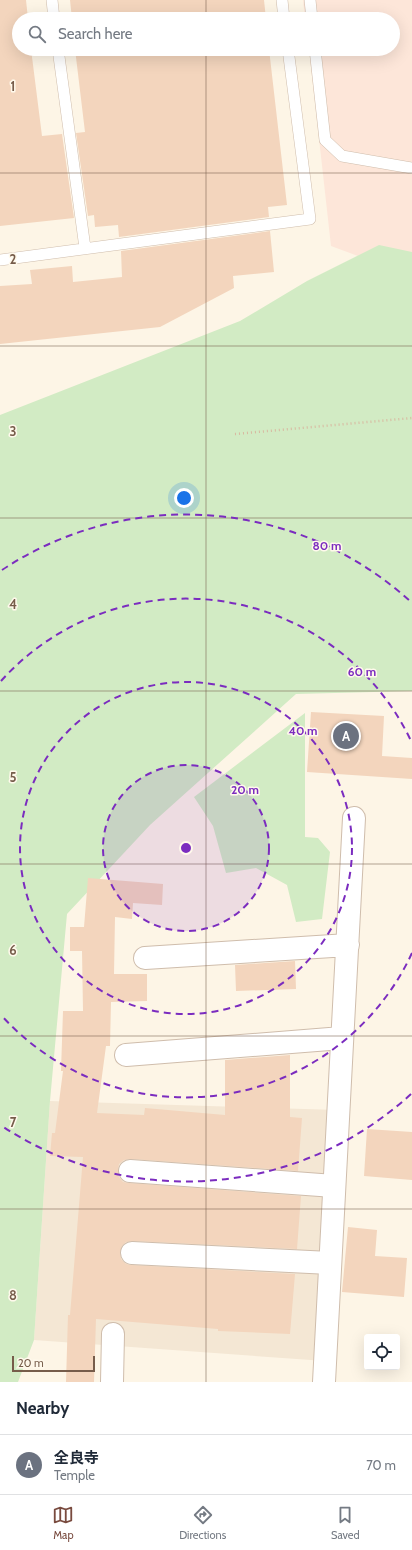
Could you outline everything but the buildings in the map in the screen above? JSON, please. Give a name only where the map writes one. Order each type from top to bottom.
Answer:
[{"type":"street","points":[[324,1382],[354,818]]},
{"type":"street","points":[[145,958],[348,945]]},
{"type":"street","points":[[126,1055],[342,1038]]},
{"type":"street","points":[[130,1171],[334,1186]]},
{"type":"street","points":[[132,1253],[330,1263]]},
{"type":"street","points":[[112,1382],[113,1334]]},
{"type":"lane","points":[[52,0],[53,12]]},
{"type":"lane","points":[[282,0],[283,12]]},
{"type":"lane","points":[[310,0],[311,12]]},
{"type":"lane","points":[[59,56],[85,248]]},
{"type":"lane","points":[[0,260],[310,219],[289,56]]},
{"type":"lane","points":[[316,56],[325,140],[342,156],[412,168]]},
{"type":"path","points":[[236,434],[412,418]]},
{"type":"shaded area","points":[[303,0],[412,0],[412,276],[331,246],[310,56],[400,56],[400,12],[304,12]]},
{"type":"shaded area","points":[[50,1101],[338,1110],[325,1361],[34,1340]]},
{"type":"green space","points":[[379,245],[412,252],[412,691],[296,694],[150,825],[67,914],[50,1101],[34,1340],[18,1382],[0,1382],[0,415],[240,321],[307,281]]},
{"type":"green space","points":[[305,713],[305,837],[318,838],[330,852],[322,919],[296,922],[287,885],[256,868],[226,873],[213,826],[194,797]]},
{"type":"place","name":"全良寺","points":[[346,736]]}]
